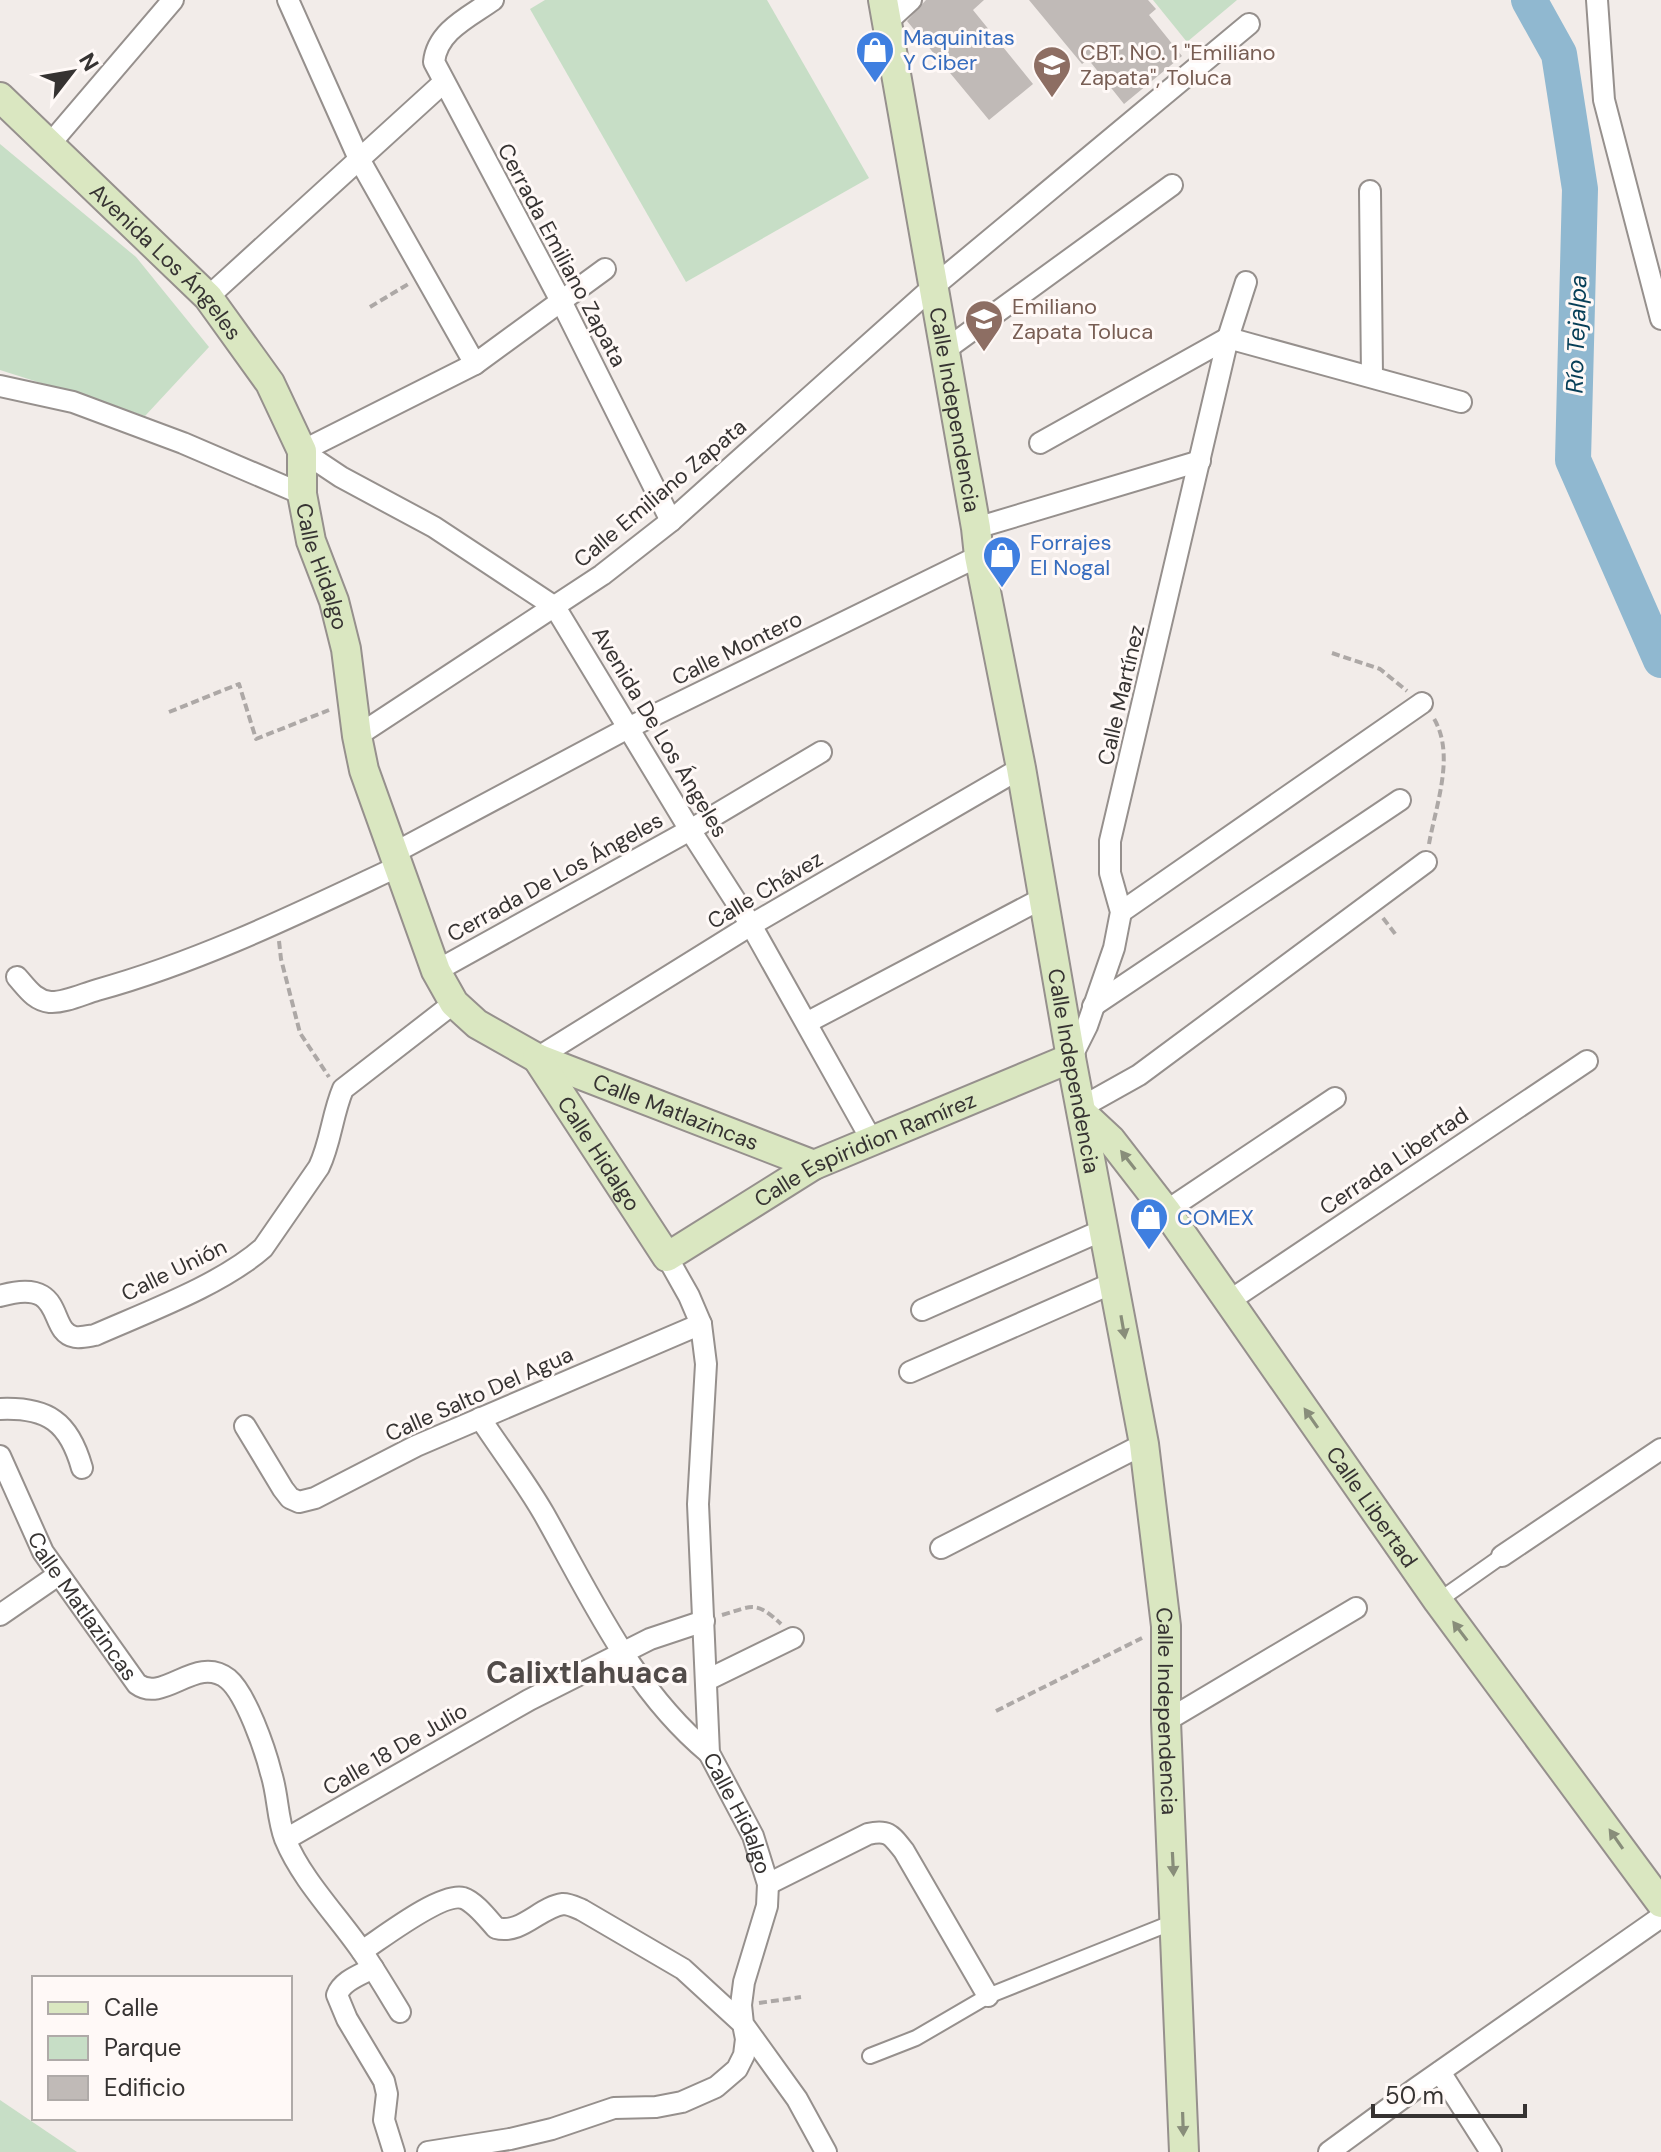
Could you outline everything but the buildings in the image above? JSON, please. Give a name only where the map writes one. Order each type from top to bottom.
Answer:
[{"type":"main road","name":"Calle Independencia","points":[[885,11],[979,556],[1021,768],[1071,1058],[1144,1444],[1166,1626],[1166,1721],[1184,2152]]},
{"type":"main road","name":"Avenida Los Ángeles","points":[[0,97],[208,297],[270,383],[302,451]]},
{"type":"main road","points":[[302,451],[302,494]]},
{"type":"main road","name":"Calle Hidalgo","points":[[302,494],[311,541],[334,601],[364,770],[436,971],[454,1003],[477,1024],[537,1058],[667,1257]]},
{"type":"main road","name":"Calle Matlazincas","points":[[537,1058],[814,1165]]},
{"type":"main road","name":"Calle Espiridion Ramírez","points":[[667,1257],[814,1165],[1071,1058]]},
{"type":"main road","name":"Calle Libertad","points":[[1081,1111],[1111,1140],[1166,1211],[1438,1601],[1661,1903]]},
{"type":"street","points":[[50,144],[173,0]]},
{"type":"street","points":[[288,0],[359,159],[475,364]]},
{"type":"street","name":"Cerrada Emiliano Zapata","points":[[493,0],[442,37],[435,50],[434,62],[562,303],[671,521]]},
{"type":"street","points":[[885,11],[911,0]]},
{"type":"street","points":[[1597,0],[1604,100],[1661,319]]},
{"type":"street","name":"Calle Emiliano Zapata","points":[[357,736],[602,575],[671,521],[933,287],[1249,24]]},
{"type":"street","points":[[208,297],[443,83]]},
{"type":"street","points":[[945,350],[1172,185]]},
{"type":"street","points":[[1370,191],[1372,376]]},
{"type":"street","points":[[302,451],[475,364],[605,269]]},
{"type":"street","name":"Calle Martínez","points":[[1071,1058],[1087,1026],[1114,948],[1121,912],[1110,873],[1110,841],[1228,338],[1246,282]]},
{"type":"street","points":[[1040,443],[1228,338],[1461,402]]},
{"type":"street","name":"Calle Hidalgo","points":[[0,386],[73,402],[183,443],[302,494]]},
{"type":"street","name":"Avenida De Los Ángeles","points":[[302,451],[341,477],[434,527],[555,607],[751,925],[871,1139]]},
{"type":"street","points":[[976,528],[1200,461]]},
{"type":"street","name":"Calle Montero","points":[[17,977],[35,998],[52,1002],[163,970],[277,923],[395,861],[630,727],[979,556]]},
{"type":"street","points":[[1121,912],[1422,703]]},
{"type":"street","name":"Cerrada De Los Ángeles","points":[[436,971],[690,830],[821,752]]},
{"type":"street","name":"Calle Chávez","points":[[537,1058],[751,925],[1021,768]]},
{"type":"street","points":[[1093,1006],[1400,800]]},
{"type":"street","points":[[1081,1111],[1139,1075],[1426,862]]},
{"type":"street","points":[[808,1022],[1043,898]]},
{"type":"street","points":[[343,1089],[454,1003]]},
{"type":"street","name":"Cerrada Libertad","points":[[1229,1301],[1587,1061]]},
{"type":"street","name":"Calle Unión","points":[[0,1296],[25,1291],[39,1293],[68,1333],[74,1337],[84,1337],[95,1335],[183,1294],[251,1258],[263,1248],[319,1167],[343,1089]]},
{"type":"street","points":[[1166,1211],[1335,1098]]},
{"type":"street","points":[[922,1310],[1103,1230]]},
{"type":"street","name":"Calle Hidalgo","points":[[428,2152],[538,2133],[614,2108],[656,2107],[682,2102],[726,2081],[744,2055],[744,1982],[767,1906],[768,1884],[753,1836],[709,1753],[698,1504],[706,1364],[701,1324],[667,1257]]},
{"type":"street","points":[[910,1372],[1115,1282]]},
{"type":"street","name":"Calle Salto Del Agua","points":[[245,1426],[283,1489],[290,1498],[299,1502],[315,1498],[416,1446],[701,1324]]},
{"type":"street","points":[[0,1409],[36,1410],[53,1419],[74,1442],[82,1468]]},
{"type":"street","points":[[480,1418],[544,1514],[623,1652],[664,1711],[709,1753]]},
{"type":"street","points":[[941,1548],[1144,1444]]},
{"type":"street","points":[[1438,1601],[1661,1449]]},
{"type":"street","name":"Calle Matlazincas","points":[[0,1456],[43,1552],[143,1689],[154,1690],[210,1671],[221,1674],[232,1683],[246,1707],[271,1772],[286,1839]]},
{"type":"street","points":[[0,1615],[58,1575]]},
{"type":"street","points":[[1166,1721],[1356,1608]]},
{"type":"street","name":"Calle 18 De Julio","points":[[286,1839],[492,1720],[623,1652],[675,1629],[704,1621]]},
{"type":"street","points":[[707,1680],[793,1638]]},
{"type":"street","points":[[768,1884],[868,1834],[882,1831],[892,1836],[904,1851],[988,1996]]},
{"type":"street","points":[[286,1839],[302,1869],[400,2012]]},
{"type":"street","points":[[394,2152],[384,2120],[387,2094],[384,2081],[347,2019],[337,1995],[367,1960],[438,1903],[453,1898],[463,1898],[471,1903],[496,1928],[502,1929],[516,1926],[553,1908],[570,1905],[683,1969],[742,2014],[797,2099],[826,2152]]},
{"type":"street","points":[[1329,2152],[1661,1917]]},
{"type":"street","points":[[870,2056],[916,2038],[988,1996],[1176,1921]]},
{"type":"street","points":[[1440,2072],[1491,2152]]},
{"type":"path","points":[[370,307],[422,275]]},
{"type":"path","points":[[1332,653],[1380,669],[1422,703],[1440,728],[1445,753],[1426,862]]},
{"type":"path","points":[[169,712],[239,684],[256,739],[354,700]]},
{"type":"path","points":[[277,923],[281,959],[300,1033],[331,1079],[343,1089]]},
{"type":"path","points":[[704,1621],[754,1606],[766,1610],[793,1638]]},
{"type":"path","points":[[996,1711],[1166,1626]]},
{"type":"path","points":[[742,2014],[801,1997]]},
{"type":"green space","points":[[545,0],[767,0],[869,178],[686,282],[530,9]]},
{"type":"green space","points":[[1153,0],[1237,0],[1187,42]]},
{"type":"green space","points":[[0,144],[136,257],[209,347],[145,416],[0,370]]},
{"type":"green space","points":[[0,2100],[77,2152],[0,2152]]},
{"type":"waterway","name":"Río Tejalpa","points":[[1529,0],[1559,54],[1580,189],[1573,460],[1661,660]]},
{"type":"place","name":"Maquinitas Y Ciber","points":[[875,84]]},
{"type":"place","name":"CBT. NO. 1 \"Emiliano Zapata\", Toluca","points":[[1052,99]]},
{"type":"place","name":"Emiliano Zapata Toluca","points":[[984,353]]},
{"type":"place","name":"Forrajes El Nogal","points":[[1002,589]]},
{"type":"place","name":"COMEX","points":[[1149,1251]]},
{"type":"district","name":"Calixtlahuaca","points":[[587,1672]]}]
